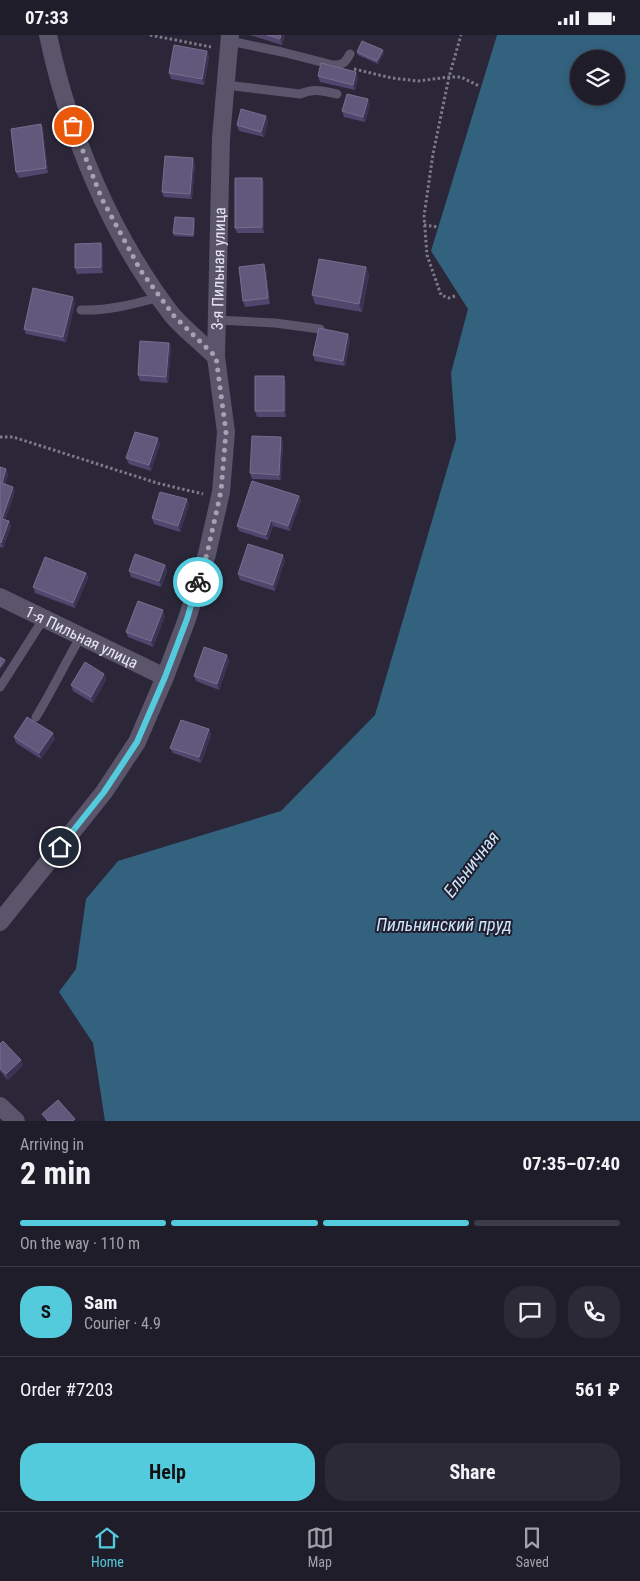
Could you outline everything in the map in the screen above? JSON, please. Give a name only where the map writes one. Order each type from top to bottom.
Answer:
[{"type":"street","points":[[48,35],[57,78],[78,142],[102,199],[141,271],[174,316],[216,357]]},
{"type":"street","name":"3-я Пильная улица","points":[[0,922],[104,792],[137,742],[187,619],[204,563],[220,499],[226,432],[216,357],[221,138],[229,42]]},
{"type":"street","name":"1-я Пильная улица","points":[[0,597],[165,677]]},
{"type":"street","points":[[0,1106],[16,1121]]},
{"type":"lane","points":[[229,42],[282,52],[333,65],[345,63],[350,54]]},
{"type":"lane","points":[[226,85],[300,94],[318,89],[336,94]]},
{"type":"lane","points":[[81,310],[98,311],[160,297]]},
{"type":"lane","points":[[217,320],[275,323],[320,329]]},
{"type":"lane","points":[[0,687],[44,618]]},
{"type":"lane","points":[[36,717],[81,636]]},
{"type":"path","points":[[150,35],[229,42]]},
{"type":"path","points":[[455,296],[449,298],[441,295],[427,255],[424,216],[433,154],[449,77],[461,35]]},
{"type":"path","points":[[341,65],[392,78],[418,81],[461,77],[478,86]]},
{"type":"path","points":[[424,225],[438,227]]},
{"type":"path","points":[[0,437],[13,437],[157,483],[220,499]]},
{"type":"water","name":"Пильнинский пруд","points":[[497,35],[640,35],[640,1121],[105,1121],[93,1043],[59,992],[76,969],[86,899],[118,861],[281,811],[375,715],[456,439],[451,373],[468,309],[431,251]]},
{"type":"building","points":[[267,35],[281,35],[280,39]]},
{"type":"building","points":[[362,41],[383,50],[377,61],[357,52]]},
{"type":"building","points":[[174,45],[207,51],[202,79],[169,73]]},
{"type":"building","points":[[321,63],[356,72],[353,85],[318,76]]},
{"type":"building","points":[[347,94],[368,99],[363,117],[342,111]]},
{"type":"building","points":[[241,109],[266,116],[261,132],[237,125]]},
{"type":"building","points":[[41,124],[46,168],[16,172],[11,129]]},
{"type":"building","points":[[165,156],[193,158],[190,194],[162,192]]},
{"type":"building","points":[[235,178],[262,178],[262,227],[235,228]]},
{"type":"building","points":[[175,217],[194,218],[193,235],[173,233]]},
{"type":"building","points":[[101,243],[101,267],[75,268],[75,244]]},
{"type":"building","points":[[319,259],[366,267],[359,304],[312,295]]},
{"type":"building","points":[[264,264],[268,298],[243,301],[239,267]]},
{"type":"building","points":[[33,288],[73,297],[63,337],[24,329]]},
{"type":"building","points":[[319,328],[348,334],[343,361],[313,355]]},
{"type":"building","points":[[140,341],[169,343],[166,377],[138,375]]},
{"type":"building","points":[[255,376],[284,376],[284,411],[255,411]]},
{"type":"building","points":[[135,432],[158,438],[149,465],[126,458]]},
{"type":"building","points":[[252,436],[281,437],[279,475],[250,473]]},
{"type":"building","points":[[0,467],[6,469],[2,483],[13,487],[2,519],[9,521],[1,543],[0,542]]},
{"type":"building","points":[[252,481],[299,496],[288,526],[271,520],[266,535],[237,526]]},
{"type":"building","points":[[160,492],[187,499],[178,526],[152,518]]},
{"type":"building","points":[[248,544],[283,555],[273,585],[238,574]]},
{"type":"building","points":[[135,554],[165,565],[159,581],[129,571]]},
{"type":"building","points":[[45,557],[86,573],[73,603],[33,587]]},
{"type":"building","points":[[138,601],[163,610],[151,641],[126,632]]},
{"type":"building","points":[[204,647],[227,655],[217,684],[194,676]]},
{"type":"building","points":[[0,657],[5,660],[0,667]]},
{"type":"building","points":[[85,662],[104,674],[91,697],[71,685]]},
{"type":"building","points":[[27,717],[53,733],[39,753],[14,737]]},
{"type":"building","points":[[181,720],[209,729],[199,757],[170,748]]},
{"type":"building","points":[[3,1041],[21,1060],[6,1074],[0,1068],[0,1044]]},
{"type":"building","points":[[58,1100],[75,1119],[73,1121],[48,1121],[42,1114]]},
{"type":"way so far","points":[[73,126],[102,199],[141,271],[174,316],[216,357],[226,432],[221,491],[207,554],[198,582]]},
{"type":"route","points":[[60,847],[104,792],[137,742],[165,677],[187,619],[198,582]]},
{"type":"water label","name":"Ельничная","points":[[471,864]]}]
